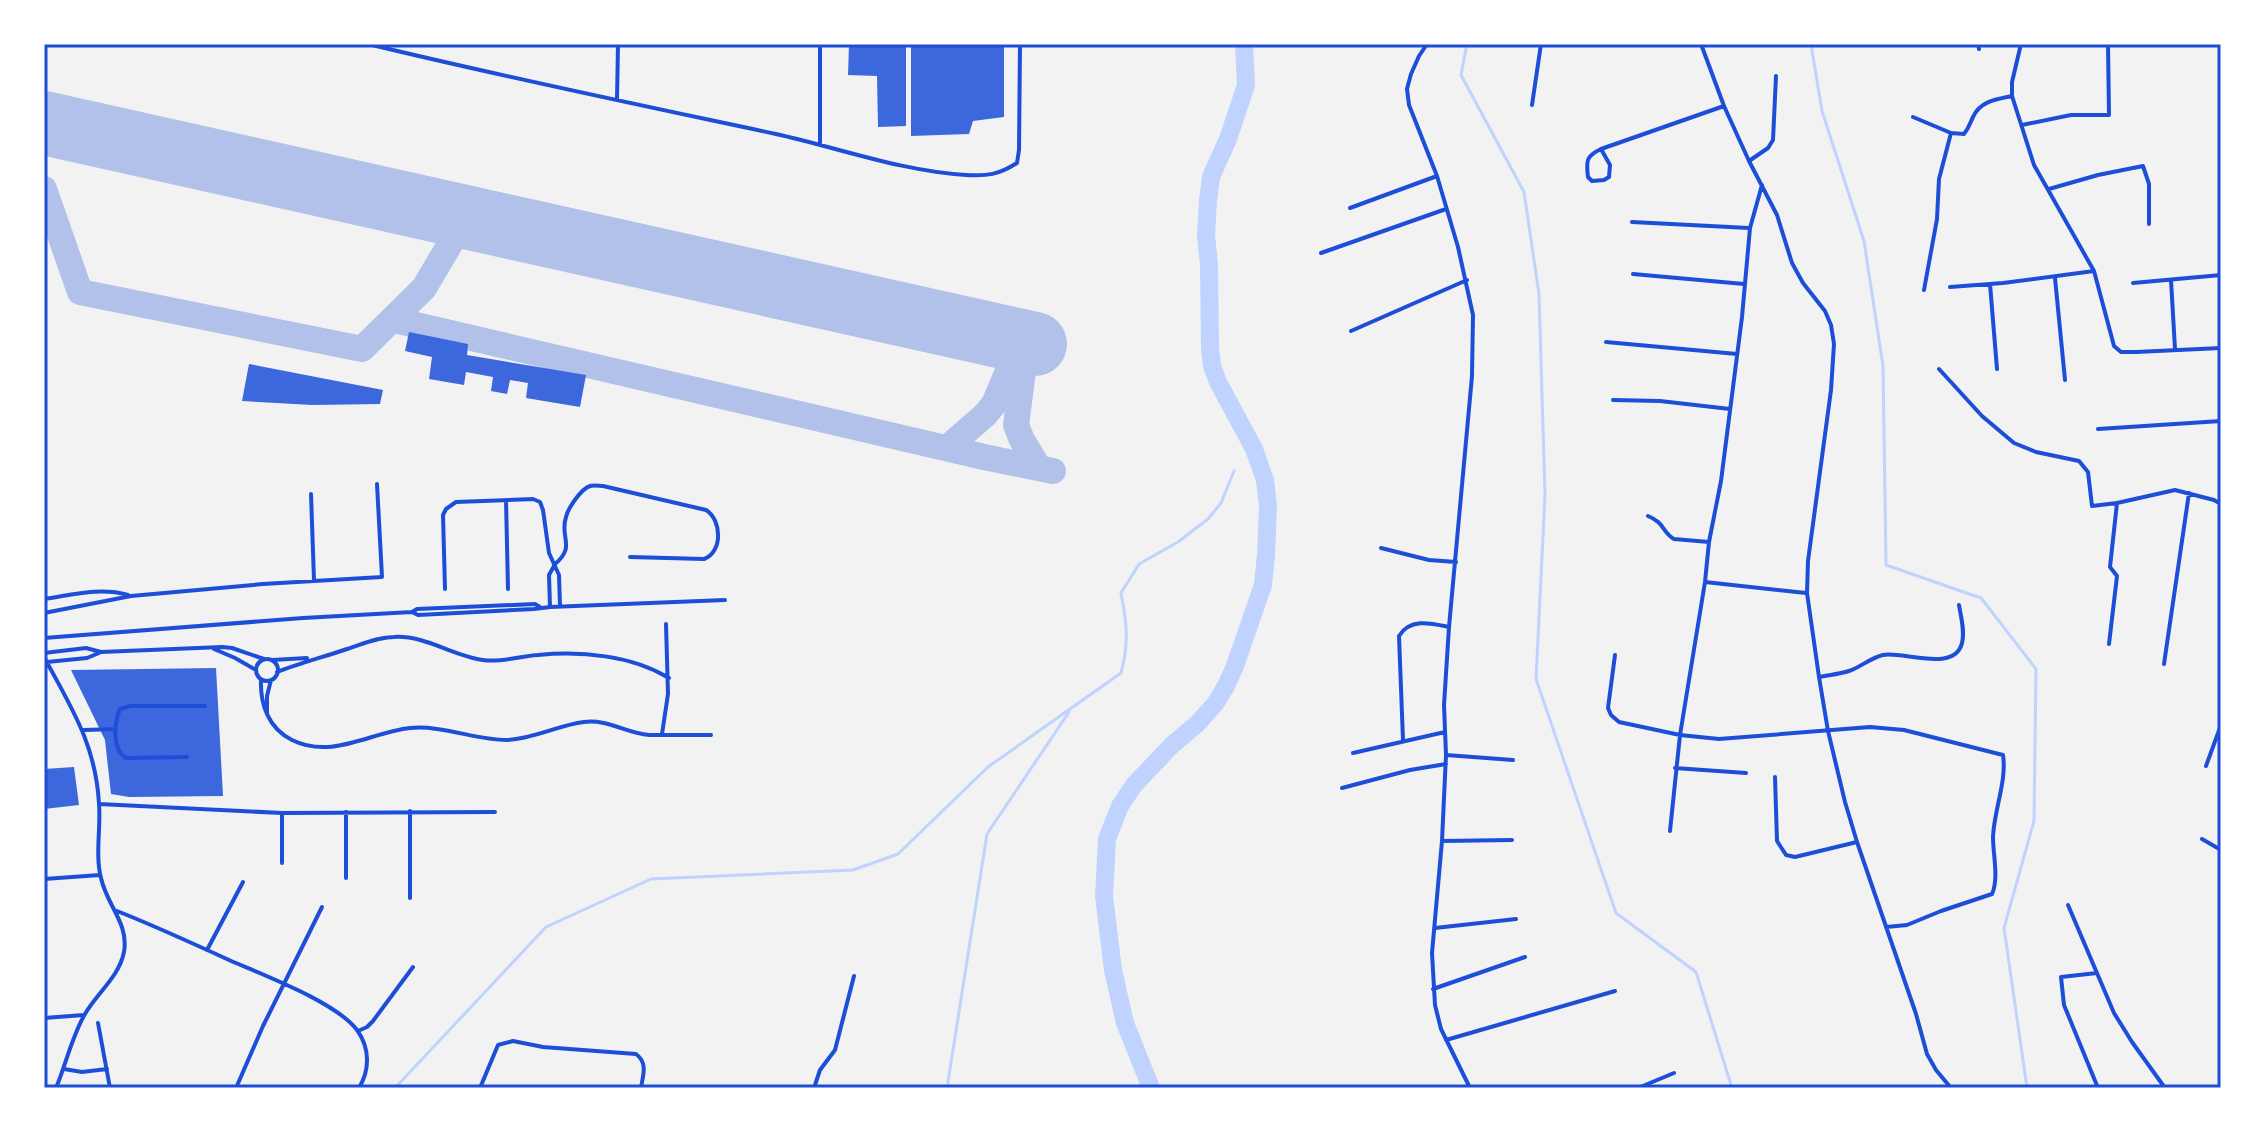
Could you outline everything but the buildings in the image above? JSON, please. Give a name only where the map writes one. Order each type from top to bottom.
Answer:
[{"type":"street","points":[[368,44],[820,144],[907,168],[965,175],[999,175],[1017,163],[1020,44]]},
{"type":"street","points":[[617,100],[618,44]]},
{"type":"street","points":[[820,44],[820,144]]},
{"type":"street","points":[[1427,44],[1419,56],[1407,89],[1409,105],[1437,176],[1467,280],[1473,315],[1474,346],[1449,627],[1444,705],[1446,764],[1442,841],[1432,953],[1433,989],[1441,1029],[1470,1088]]},
{"type":"street","points":[[1532,105],[1541,44]]},
{"type":"street","points":[[1701,44],[1724,106],[1777,215],[1792,263],[1831,325],[1834,344],[1831,390],[1807,593],[1819,677],[1828,731],[1857,842],[1927,1054],[1951,1088]]},
{"type":"street","points":[[2021,44],[2012,96],[2034,165],[2094,271],[2114,346],[2121,352],[2221,348]]},
{"type":"street","points":[[2022,125],[2071,115],[2109,115],[2108,44]]},
{"type":"street","points":[[1749,161],[1768,148],[1773,140],[1776,76]]},
{"type":"street","points":[[1913,117],[1951,133],[1964,134],[1981,105],[2012,96]]},
{"type":"street","points":[[1601,149],[1610,165],[1609,177],[1592,181],[1588,177],[1587,160],[1591,154],[1601,149],[1724,106]]},
{"type":"street","points":[[1924,290],[1937,219],[1939,179],[1951,133]]},
{"type":"street","points":[[2049,189],[2143,166],[2149,184],[2149,224]]},
{"type":"street","points":[[1350,208],[1437,176]]},
{"type":"street","points":[[1670,831],[1675,768],[1721,481],[1750,228],[1762,184]]},
{"type":"street","points":[[1321,253],[1446,209]]},
{"type":"street","points":[[1632,222],[1750,228]]},
{"type":"street","points":[[1950,287],[2055,278],[2094,271]]},
{"type":"street","points":[[1633,274],[1744,284]]},
{"type":"street","points":[[2133,283],[2221,275]]},
{"type":"street","points":[[2055,278],[2065,380]]},
{"type":"street","points":[[1351,331],[1467,280]]},
{"type":"street","points":[[2171,280],[2175,349]]},
{"type":"street","points":[[1990,284],[1997,369]]},
{"type":"street","points":[[1606,342],[1737,354]]},
{"type":"street","points":[[1939,369],[1982,416],[2014,443],[2036,452],[2079,461],[2088,472],[2092,506],[2175,490],[2221,504]]},
{"type":"street","points":[[1613,400],[1660,401],[1730,409]]},
{"type":"street","points":[[2098,429],[2221,421]]},
{"type":"street","points":[[44,613],[131,596],[382,577],[377,484]]},
{"type":"street","points":[[550,607],[549,575],[565,554],[566,516],[583,490],[592,485],[706,510],[713,514],[718,523],[716,550],[712,556],[704,559],[630,557]]},
{"type":"street","points":[[2164,664],[2189,493]]},
{"type":"street","points":[[311,494],[314,580]]},
{"type":"street","points":[[445,589],[443,515],[446,509],[456,502],[533,499],[540,502],[545,519],[549,553],[559,575],[560,606]]},
{"type":"street","points":[[506,500],[508,589]]},
{"type":"street","points":[[2109,644],[2117,576],[2110,567],[2117,503]]},
{"type":"street","points":[[1648,516],[1659,520],[1674,539],[1709,542]]},
{"type":"street","points":[[1381,548],[1429,560],[1456,562]]},
{"type":"street","points":[[1705,582],[1807,593]]},
{"type":"street","points":[[44,599],[116,592],[131,596]]},
{"type":"street","points":[[79,594],[83,605]]},
{"type":"street","points":[[44,638],[412,612],[432,608],[725,600]]},
{"type":"street","points":[[1819,677],[1850,671],[1881,656],[1893,654],[1927,660],[1951,655],[1959,650],[1962,643],[1959,605]]},
{"type":"street","points":[[1403,740],[1399,636],[1404,627],[1412,624],[1431,623],[1449,627]]},
{"type":"street","points":[[662,734],[669,678],[666,624]]},
{"type":"street","points":[[267,717],[267,696],[271,680],[277,672],[314,658],[396,636],[487,661],[556,654],[629,661],[669,678]]},
{"type":"street","points":[[45,657],[86,648],[101,652],[232,648],[271,660],[314,658]]},
{"type":"street","points":[[212,649],[256,670],[261,679],[261,698],[267,717],[279,732],[309,746],[349,745],[411,728],[432,728],[507,740],[586,722],[607,722],[640,734],[711,735]]},
{"type":"street","points":[[45,657],[87,658],[101,652]]},
{"type":"street","points":[[1615,655],[1608,704],[1611,715],[1619,722],[1680,735],[1719,739],[1870,727],[1893,728],[1999,752],[2004,757],[1994,817],[1995,885],[1992,894],[1915,923],[1886,927]]},
{"type":"street","points":[[45,657],[84,730],[99,804],[100,875],[107,898],[125,934],[124,955],[84,1015],[56,1088]]},
{"type":"street","points":[[256,670],[258,663],[264,659]]},
{"type":"street","points":[[271,660],[277,672]]},
{"type":"street","points":[[261,679],[271,680]]},
{"type":"street","points":[[187,757],[122,757],[117,749],[117,715],[124,707],[205,706]]},
{"type":"street","points":[[2206,766],[2221,725]]},
{"type":"street","points":[[84,730],[116,729]]},
{"type":"street","points":[[1353,753],[1445,732]]},
{"type":"street","points":[[1446,755],[1513,760]]},
{"type":"street","points":[[1342,788],[1446,764]]},
{"type":"street","points":[[1675,768],[1746,773]]},
{"type":"street","points":[[1775,777],[1777,841],[1786,855],[1795,857],[1857,842]]},
{"type":"street","points":[[99,804],[282,813],[495,812]]},
{"type":"street","points":[[410,811],[410,898]]},
{"type":"street","points":[[346,812],[346,878]]},
{"type":"street","points":[[282,813],[282,863]]},
{"type":"street","points":[[2202,839],[2221,850]]},
{"type":"street","points":[[1442,841],[1512,840]]},
{"type":"street","points":[[44,879],[100,875]]},
{"type":"street","points":[[207,950],[243,882]]},
{"type":"street","points":[[2068,905],[2114,1013],[2165,1088]]},
{"type":"street","points":[[236,1088],[322,907]]},
{"type":"street","points":[[114,911],[166,930],[285,983],[345,1017],[358,1031],[366,1052],[366,1075],[359,1088]]},
{"type":"street","points":[[1435,928],[1516,919]]},
{"type":"street","points":[[1433,989],[1525,957]]},
{"type":"street","points":[[358,1031],[373,1021],[413,967]]},
{"type":"street","points":[[2097,973],[2061,977],[2064,1005],[2098,1088]]},
{"type":"street","points":[[814,1088],[820,1070],[835,1050],[854,976]]},
{"type":"street","points":[[1446,1040],[1615,991]]},
{"type":"street","points":[[44,1018],[84,1015]]},
{"type":"street","points":[[98,1023],[110,1088]]},
{"type":"street","points":[[480,1088],[498,1045],[508,1041],[543,1047],[636,1054],[643,1061],[641,1088]]},
{"type":"street","points":[[64,1069],[82,1072],[107,1069]]},
{"type":"street","points":[[1638,1088],[1674,1073]]},
{"type":"waterway","points":[[1151,1088],[1125,1023],[1113,970],[1104,896],[1107,839],[1120,806],[1134,785],[1197,724],[1226,686],[1263,585],[1266,555],[1268,506],[1265,480],[1254,449],[1218,382],[1210,348],[1206,235],[1208,201],[1211,177],[1246,85],[1244,44]]},
{"type":"waterway","points":[[1467,44],[1461,75],[1524,192],[1539,294],[1545,495],[1536,679],[1616,913],[1696,972],[1732,1088]]},
{"type":"waterway","points":[[1811,44],[1822,111],[1864,241],[1883,366],[1886,565],[1981,598],[2036,669],[2034,821],[2004,928],[2027,1088]]},
{"type":"waterway","points":[[395,1088],[546,927],[651,879],[853,870],[898,854],[988,767],[1121,673],[1126,633],[1121,593],[1139,564],[1178,542],[1208,519],[1221,503],[1234,471]]},
{"type":"waterway","points":[[947,1088],[987,834],[1069,712]]},
{"type":"taxiway","points":[[44,189],[80,292],[362,349],[424,288],[466,217]]},
{"type":"taxiway","points":[[394,320],[1053,471]]},
{"type":"taxiway","points":[[947,448],[994,404],[1021,340]]},
{"type":"taxiway","points":[[1025,355],[1016,425],[1039,468]]},
{"type":"runway","points":[[44,123],[1035,344]]}]
